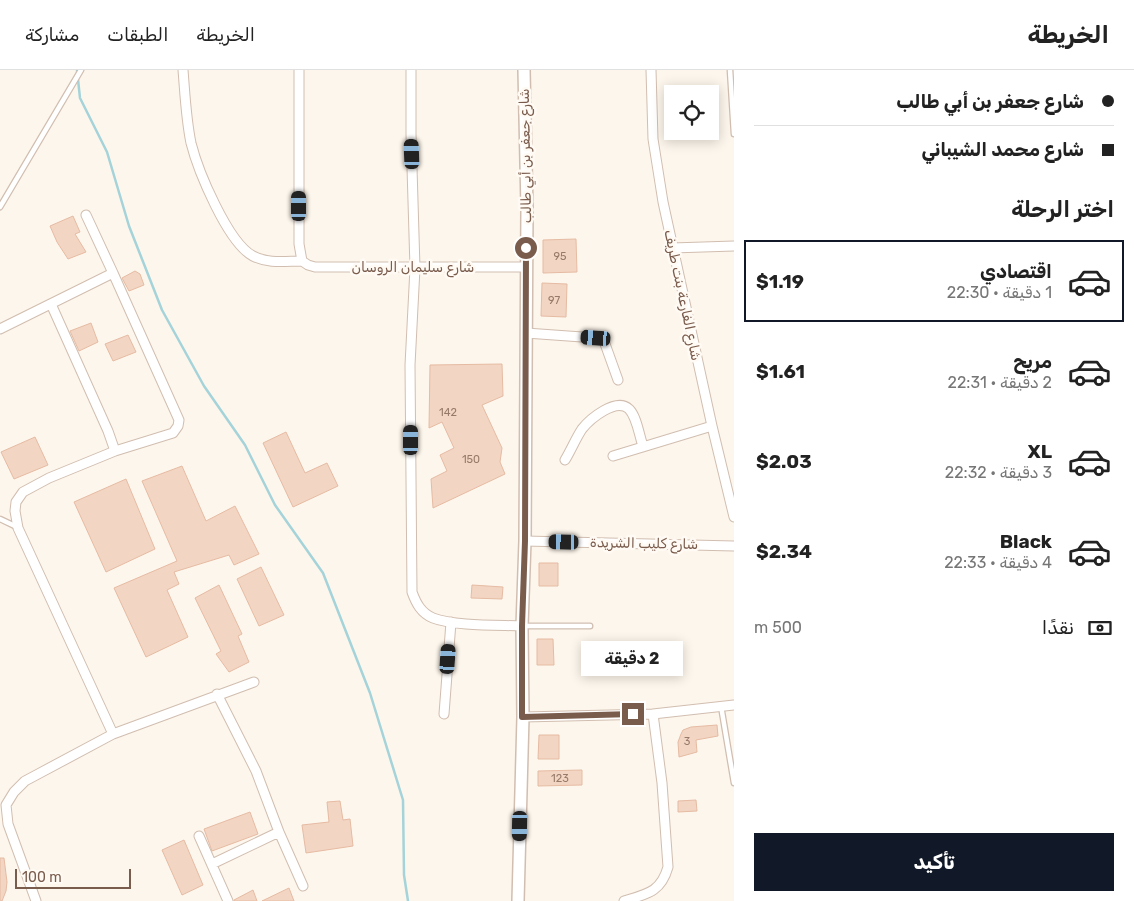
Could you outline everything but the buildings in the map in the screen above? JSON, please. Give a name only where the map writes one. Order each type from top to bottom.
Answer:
[{"type":"street","name":"شارع سليمان الروسان","points":[[183,70],[188,126],[198,165],[222,217],[239,245],[247,253],[265,260],[302,261],[315,267],[526,268]]},
{"type":"street","points":[[299,70],[299,244],[302,261]]},
{"type":"street","points":[[412,70],[411,134],[415,268],[410,365],[412,592],[415,602],[426,614],[434,618],[451,622],[522,626]]},
{"type":"street","name":"شارع جعفر بن أبي طالب","points":[[518,901],[525,541],[527,209],[524,70]]},
{"type":"street","name":"شارع الفارعة بنت طريف","points":[[651,70],[653,139],[672,248],[734,517]]},
{"type":"street","points":[[86,215],[179,420],[178,426],[173,433],[115,451],[49,478],[24,492],[16,502],[15,511],[18,528],[113,734]]},
{"type":"street","points":[[672,248],[734,246]]},
{"type":"street","points":[[0,329],[113,273]]},
{"type":"street","points":[[51,304],[108,430],[115,451]]},
{"type":"street","points":[[526,333],[596,338],[604,341],[618,380]]},
{"type":"street","points":[[565,460],[582,429],[604,410],[619,405],[630,410],[643,446]]},
{"type":"street","points":[[613,456],[712,426]]},
{"type":"street","name":"شارع كليب الشريدة","points":[[525,541],[734,546]]},
{"type":"street","points":[[444,714],[451,622]]},
{"type":"street","points":[[36,901],[8,824],[6,805],[25,782],[113,734],[217,694],[254,682]]},
{"type":"street","points":[[217,694],[256,771],[279,832],[303,886]]},
{"type":"street","points":[[522,717],[653,714],[734,705]]},
{"type":"street","points":[[624,901],[655,890],[665,879],[668,867],[662,783],[653,714]]},
{"type":"street","points":[[212,864],[279,832]]},
{"type":"street","points":[[199,836],[228,901]]},
{"type":"lane","points":[[0,207],[81,70]]},
{"type":"lane","points":[[730,70],[734,134]]},
{"type":"lane","points":[[0,519],[18,528]]},
{"type":"lane","points":[[522,626],[590,626]]},
{"type":"lane","points":[[721,706],[734,783]]},
{"type":"waterway","points":[[77,70],[80,98],[107,152],[129,226],[162,310],[204,386],[245,445],[275,505],[323,573],[370,693],[403,800],[404,875],[408,901]]},
{"type":"route","points":[[526,248],[522,717],[633,714]]}]
